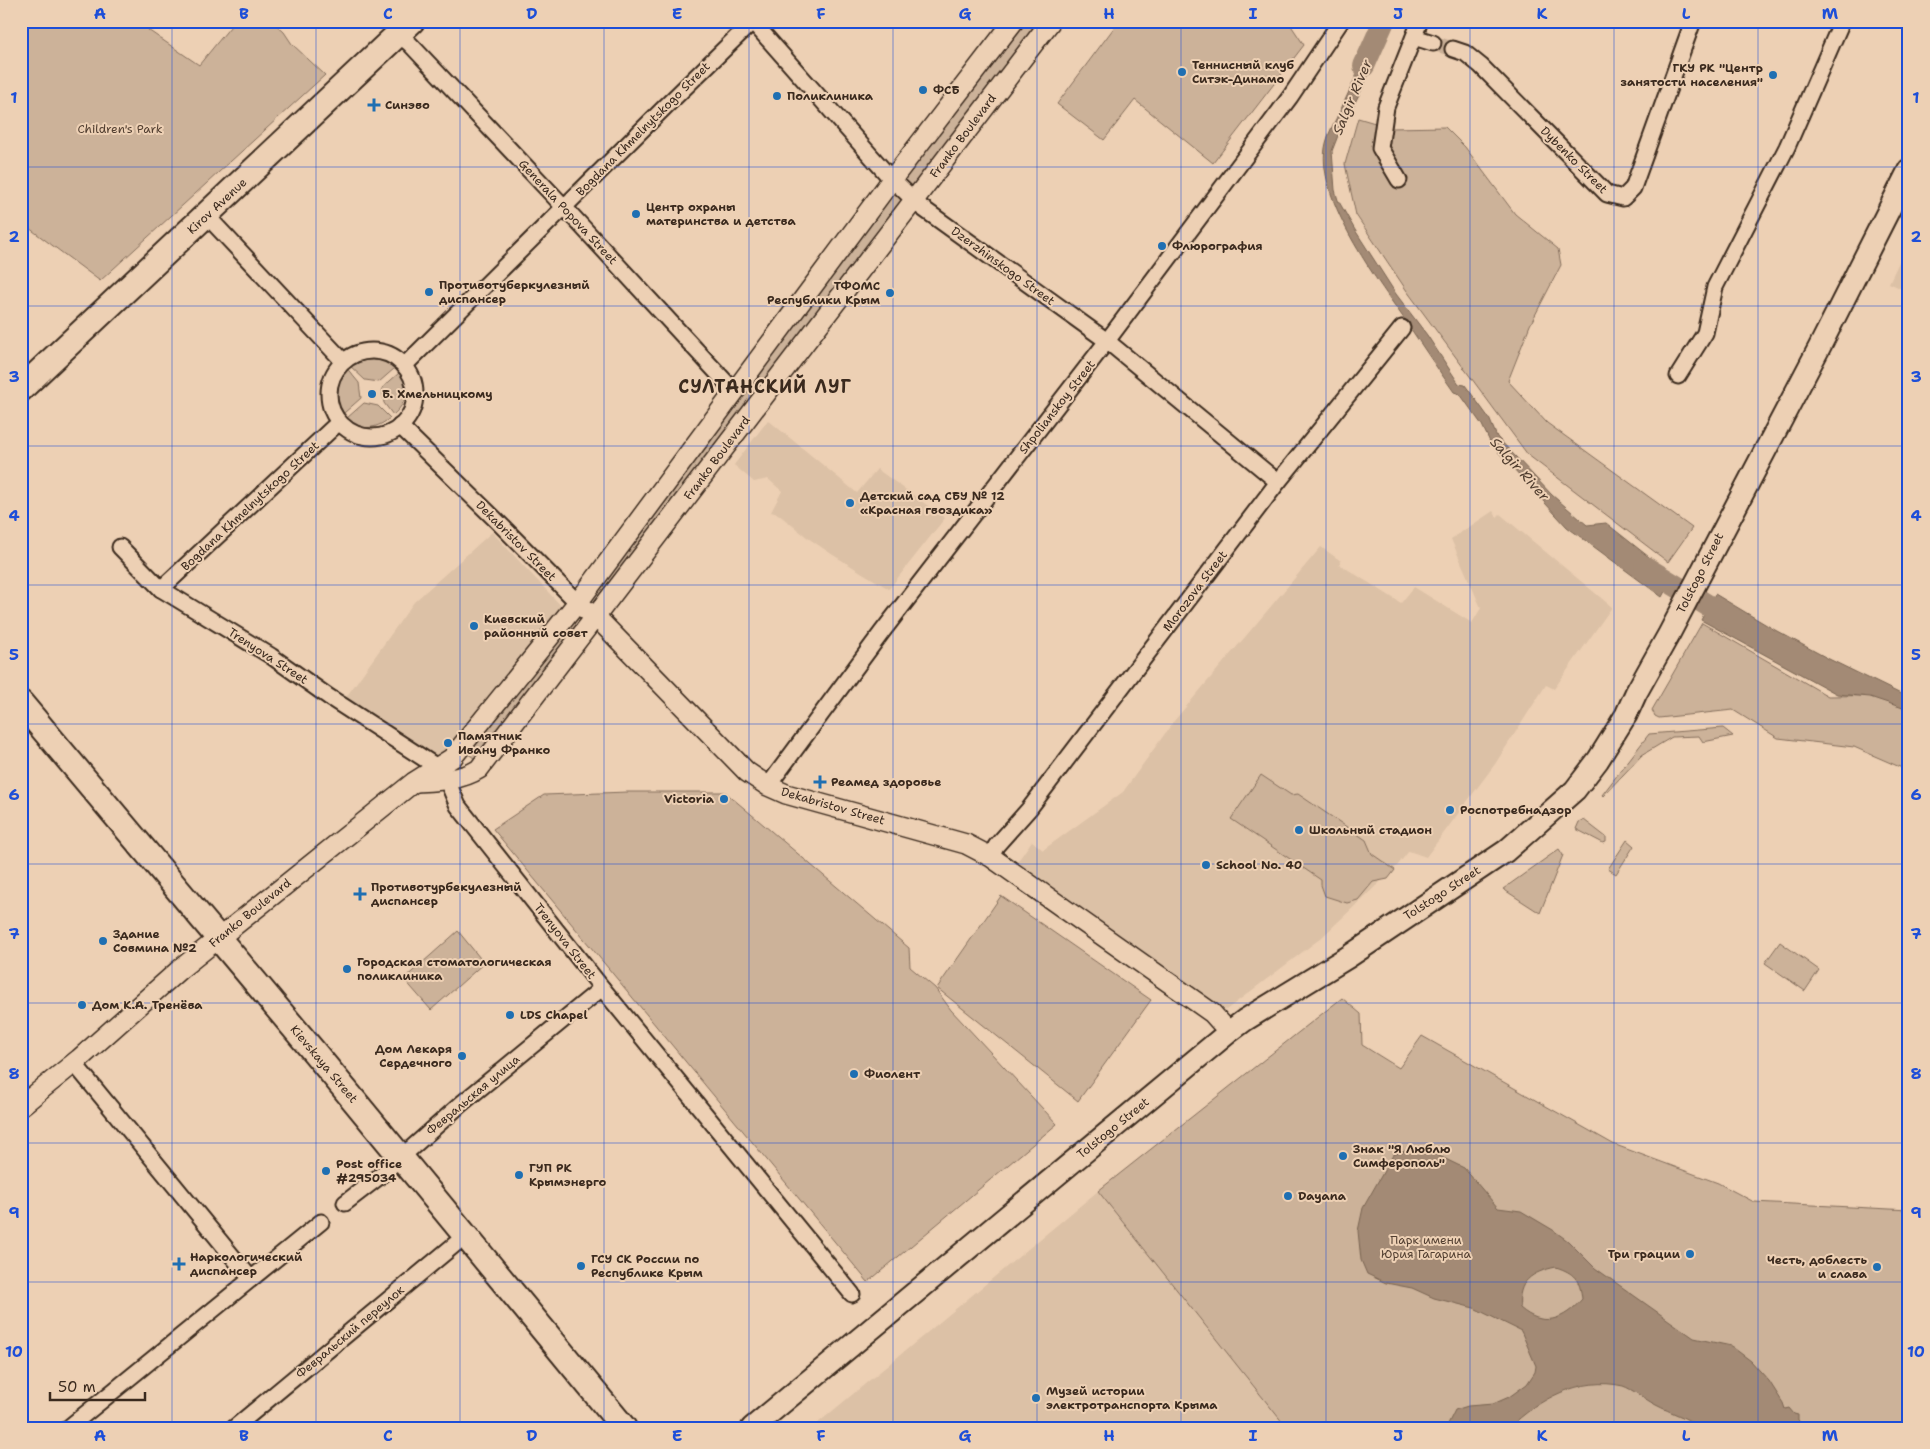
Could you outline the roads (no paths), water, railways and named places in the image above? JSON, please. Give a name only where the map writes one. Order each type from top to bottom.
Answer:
[{"type":"main road","name":"Kirov Avenue","points":[[21,390],[405,28]]},
{"type":"main road","name":"Tolstogo Street","points":[[752,1428],[1229,1032],[1245,1020],[1348,957],[1506,851],[1575,790],[1598,760],[1626,715],[1819,348],[1909,170]]},
{"type":"main road","name":"Kievskaya Street","points":[[21,703],[624,1428]]},
{"type":"street","name":"Franko Boulevard","points":[[442,774],[452,758],[578,603],[893,178],[1014,21]]},
{"type":"street","name":"Franko Boulevard","points":[[21,1106],[74,1063],[179,970],[414,782],[442,774],[472,774],[478,769],[1051,21]]},
{"type":"street","points":[[1399,180],[1380,148],[1386,107],[1420,21]]},
{"type":"street","name":"Dybenko Street","points":[[1453,49],[1465,53],[1481,66],[1607,194],[1623,198],[1633,188],[1693,21]]},
{"type":"street","points":[[1678,376],[1704,333],[1715,287],[1787,147],[1842,21]]},
{"type":"street","name":"Dzerzhinskogo Street","points":[[753,22],[914,200],[929,213],[1107,341],[1278,482]]},
{"type":"street","name":"Bogdana Khmelnytskogo Street","points":[[405,365],[753,22]]},
{"type":"street","name":"Shpolianskoy Street","points":[[768,786],[888,624],[1107,341],[1290,97],[1340,22]]},
{"type":"street","name":"Generala Popova Street","points":[[405,28],[416,51],[564,207],[735,392]]},
{"type":"street","points":[[1414,37],[1433,43]]},
{"type":"street","points":[[207,216],[343,361]]},
{"type":"street","name":"Morozova Street","points":[[991,857],[996,846],[1028,809],[1278,482],[1402,328]]},
{"type":"street","points":[[374,350],[391,355],[405,365],[413,380],[415,397],[411,413],[400,426],[386,435],[369,437],[352,433],[339,422],[330,408],[328,391],[332,374],[343,361],[358,352],[374,350]]},
{"type":"street","name":"Bogdana Khmelnytskogo Street","points":[[161,589],[339,422]]},
{"type":"street","name":"Dekabristov Street","points":[[400,426],[496,519],[578,603],[595,617],[747,772],[768,786],[786,794],[966,844],[991,857],[1212,1013],[1229,1032]]},
{"type":"street","name":"Trenyova Street","points":[[120,547],[161,589],[270,656],[442,774],[458,806],[602,988],[852,1294]]},
{"type":"street","name":"Февральская улица","points":[[345,1203],[461,1104],[602,988]]},
{"type":"street","points":[[74,1063],[251,1279]]},
{"type":"street","points":[[68,1428],[321,1222]]},
{"type":"street","name":"Февральский переулок","points":[[234,1428],[465,1236]]},
{"type":"water","points":[[1374,37],[1384,40],[1332,151],[1335,190],[1338,200],[1396,294],[1427,335],[1459,384],[1465,385],[1489,418],[1497,437],[1552,495],[1587,525],[1606,523],[1673,576],[1662,597],[1567,527],[1491,444],[1482,425],[1460,394],[1454,392],[1379,283],[1351,238],[1330,191],[1325,168],[1325,148],[1331,128]]},
{"type":"water","points":[[1715,594],[1775,630],[1829,659],[1909,698],[1909,710],[1870,697],[1837,694],[1701,620]]},
{"type":"water","points":[[1423,1148],[1464,1168],[1498,1208],[1521,1211],[1553,1230],[1568,1241],[1595,1268],[1694,1338],[1731,1346],[1751,1361],[1769,1381],[1785,1409],[1789,1408],[1794,1414],[1798,1415],[1798,1420],[1803,1425],[1800,1428],[1700,1428],[1627,1387],[1591,1384],[1561,1392],[1547,1399],[1509,1428],[1446,1428],[1455,1410],[1468,1406],[1493,1404],[1509,1397],[1527,1384],[1535,1372],[1536,1366],[1521,1331],[1474,1308],[1434,1298],[1412,1288],[1386,1283],[1367,1274],[1361,1260],[1358,1231],[1363,1208],[1393,1155],[1411,1149]],"holes":[[[1556,1267],[1572,1274],[1580,1286],[1582,1299],[1575,1306],[1568,1312],[1553,1319],[1537,1318],[1520,1308],[1521,1291],[1528,1279],[1547,1269]]]},
{"type":"waterway","name":"Salgir River","points":[[1364,66],[1384,21]]},
{"type":"waterway","name":"Salgir River","points":[[1645,567],[1735,622]]},
{"type":"tunnel","points":[[1433,43],[1453,49]]},
{"type":"place","name":"Теннисный клуб Ситэк-Динамо","points":[[1182,72]]},
{"type":"place","name":"ГКУ РК \"Центр занятости населения\"","points":[[1773,75]]},
{"type":"place","name":"ФСБ","points":[[923,90]]},
{"type":"place","name":"Поликлиника","points":[[777,96]]},
{"type":"place","name":"Синэво","points":[[374,105]]},
{"type":"place","name":"Центр охраны материнства и детства","points":[[636,214]]},
{"type":"place","name":"Флюрография","points":[[1162,246]]},
{"type":"place","name":"Противотуберкулезный диспансер","points":[[429,292]]},
{"type":"place","name":"ТФОМС Республики Крым","points":[[890,293]]},
{"type":"place","name":"Б. Хмельницкому","points":[[372,394]]},
{"type":"place","name":"Детский сад СБУ № 12 «Красная гвоздика»","points":[[850,503]]},
{"type":"place","name":"Киевский районный совет","points":[[474,626]]},
{"type":"place","name":"Памятник Ивану Франко","points":[[448,743]]},
{"type":"place","name":"Реамед здоровье","points":[[820,782]]},
{"type":"place","name":"Victoria","points":[[724,799]]},
{"type":"place","name":"Роспотребнадзор","points":[[1450,810]]},
{"type":"place","name":"Школьный стадион","points":[[1299,830]]},
{"type":"place","name":"School No. 40","points":[[1206,865]]},
{"type":"place","name":"Противотурбекулезный диспансер","points":[[360,894]]},
{"type":"place","name":"Здание Совмина №2","points":[[103,941]]},
{"type":"place","name":"Городская стоматологическая поликлиника","points":[[347,969]]},
{"type":"place","name":"Дом К.А. Тренёва","points":[[82,1005]]},
{"type":"place","name":"LDS Chapel","points":[[510,1015]]},
{"type":"place","name":"Дом Лекаря Сердечного","points":[[462,1056]]},
{"type":"place","name":"Фиолент","points":[[854,1074]]},
{"type":"place","name":"Знак \"Я Люблю Симферополь\"","points":[[1343,1156]]},
{"type":"place","name":"Post office #295034","points":[[326,1171]]},
{"type":"place","name":"ГУП РК Крымэнерго","points":[[519,1175]]},
{"type":"place","name":"Dayana","points":[[1288,1196]]},
{"type":"place","name":"Три грации","points":[[1690,1254]]},
{"type":"place","name":"Наркологический диспансер","points":[[179,1264]]},
{"type":"place","name":"ГСУ СК России по Республике Крым","points":[[581,1266]]},
{"type":"place","name":"Честь, доблесть и слава","points":[[1877,1267]]},
{"type":"place","name":"Музей истории электротранспорта Крыма","points":[[1036,1398]]},
{"type":"district","name":"СУЛТАНСКИЙ ЛУГ","points":[[765,387]]},
{"type":"park label","name":"Children's Park","points":[[120,129]]},
{"type":"park label","name":"Парк имени Юрия Гагарина","points":[[1426,1247]]}]
